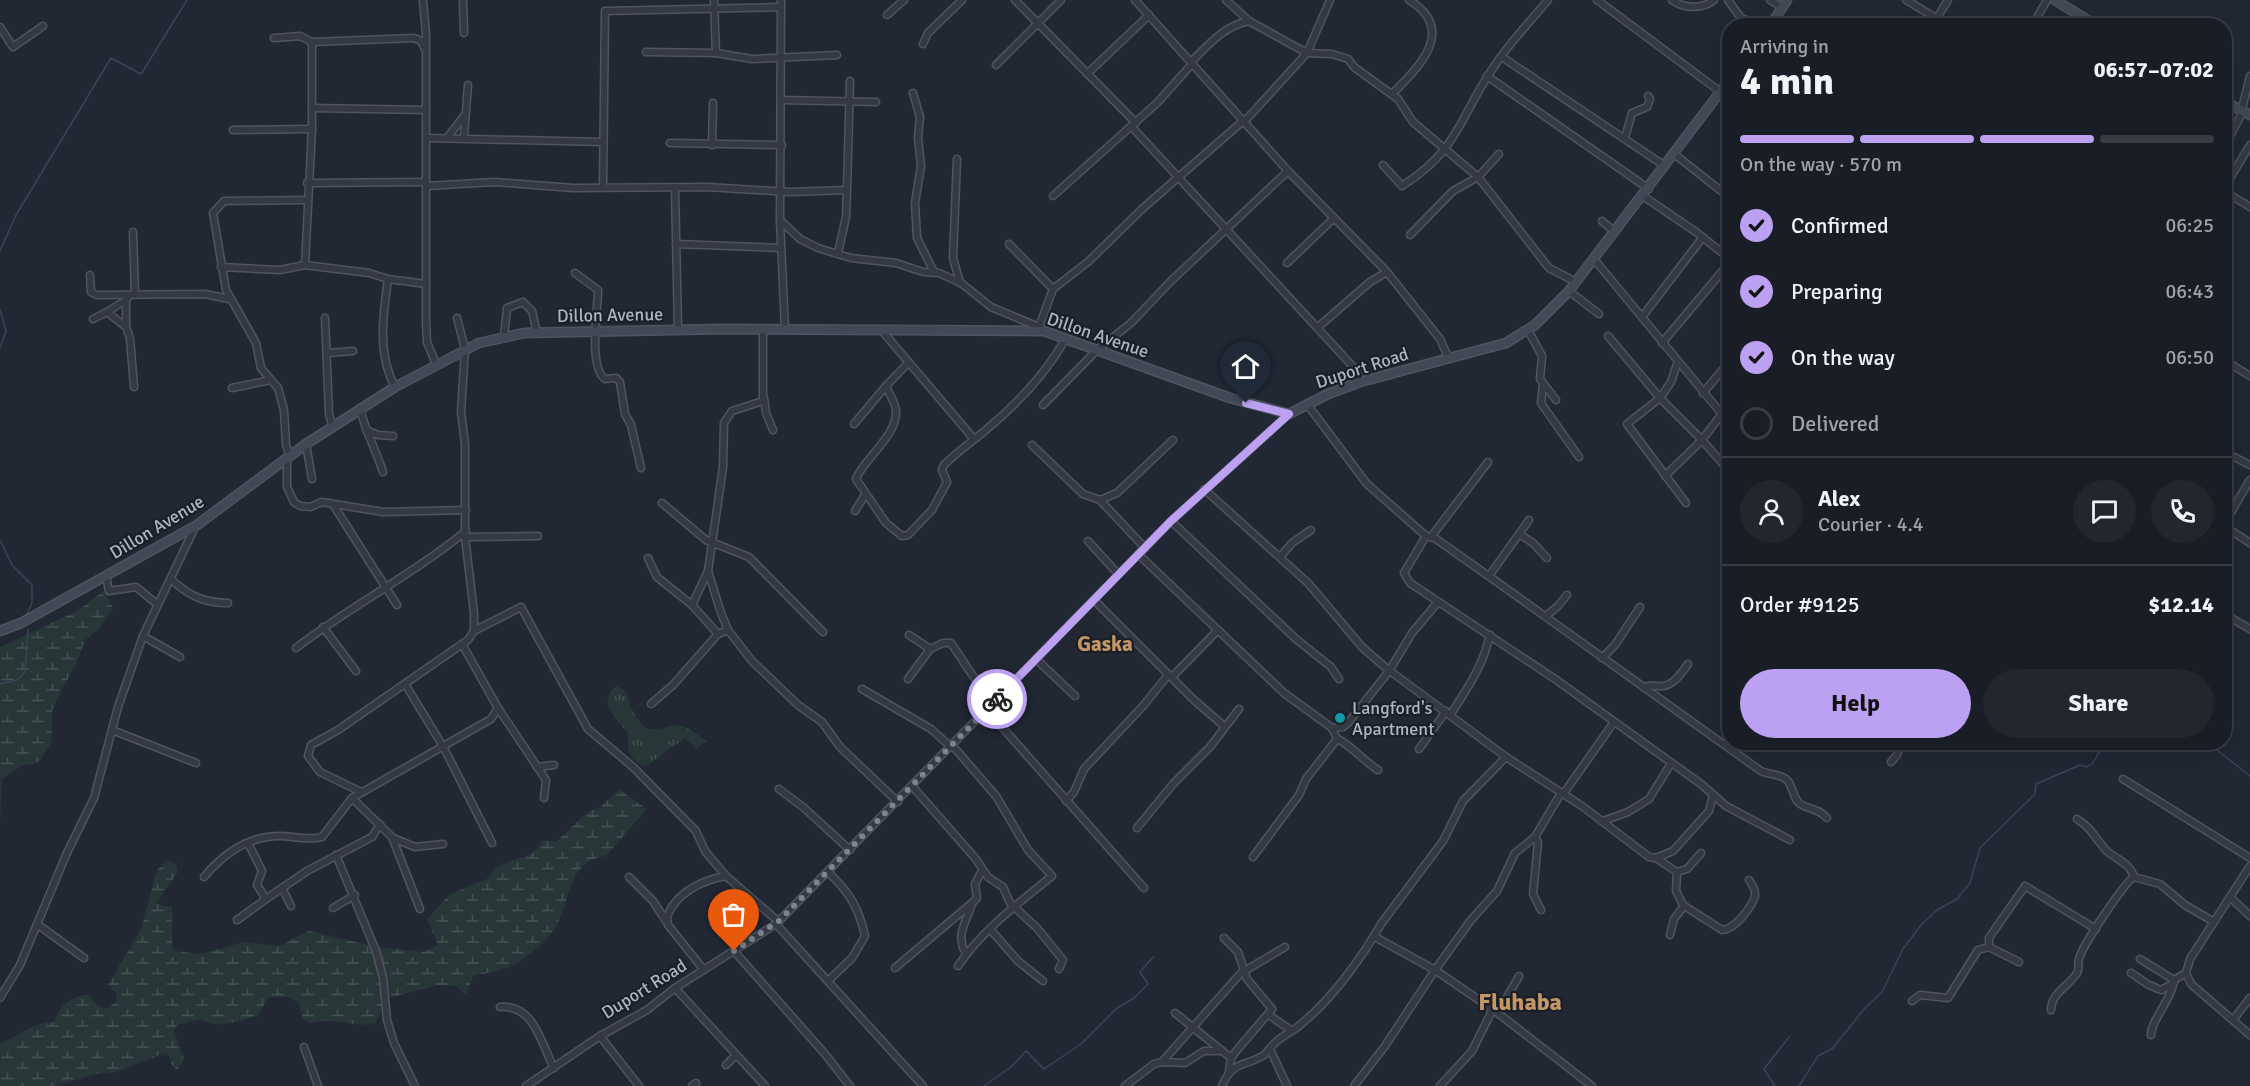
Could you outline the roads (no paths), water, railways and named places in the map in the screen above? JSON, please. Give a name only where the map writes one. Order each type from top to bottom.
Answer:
[{"type":"street","points":[[423,0],[426,51],[427,342],[436,364]]},
{"type":"street","points":[[463,0],[464,33]]},
{"type":"street","points":[[714,0],[716,53]]},
{"type":"street","points":[[887,15],[904,0]]},
{"type":"street","points":[[923,44],[928,33],[962,0]]},
{"type":"street","points":[[1015,0],[1133,124],[1357,371],[1360,382]]},
{"type":"street","points":[[996,65],[1061,0]]},
{"type":"street","points":[[1135,0],[1288,171],[1387,272],[1440,339],[1449,359]]},
{"type":"street","points":[[1226,0],[1249,21],[1306,52],[1332,54],[1348,59],[1392,94],[1413,122],[1478,177],[1549,268],[1576,282]]},
{"type":"street","points":[[780,219],[800,239],[851,258],[896,263],[923,273],[934,272],[961,283],[991,307],[1041,329],[1053,289],[1089,261],[1179,176],[1243,122],[1292,72],[1306,52],[1330,0]]},
{"type":"street","points":[[1392,94],[1421,63],[1433,39],[1431,22],[1409,0]]},
{"type":"street","points":[[1383,165],[1402,186],[1425,172],[1447,150],[1487,76],[1516,36],[1548,0]]},
{"type":"street","points":[[1597,0],[1722,95]]},
{"type":"street","points":[[1672,0],[1682,7],[1689,8],[1714,0]]},
{"type":"street","points":[[1728,0],[1741,18]]},
{"type":"street","points":[[1770,0],[1784,4],[1775,18]]},
{"type":"street","points":[[1906,0],[1929,18]]},
{"type":"street","points":[[1937,18],[1948,0]]},
{"type":"street","points":[[2037,18],[2048,0]]},
{"type":"street","points":[[2055,0],[2084,18]]},
{"type":"street","points":[[603,187],[605,11],[715,9],[781,4],[783,55],[780,219],[785,329]]},
{"type":"street","points":[[1087,75],[1149,15]]},
{"type":"street","points":[[1053,196],[1168,92],[1216,36],[1234,24],[1249,21]]},
{"type":"street","points":[[0,27],[13,47],[43,26]]},
{"type":"street","points":[[274,38],[300,36],[312,42],[414,38],[423,43],[426,51]]},
{"type":"street","points":[[304,265],[307,183],[312,129],[312,42]]},
{"type":"street","points":[[646,52],[716,53],[752,59],[783,55],[837,55]]},
{"type":"street","points":[[1502,57],[1665,166]]},
{"type":"street","points":[[1487,76],[1646,192],[1722,253]]},
{"type":"street","points":[[2232,132],[2242,110],[2250,76]]},
{"type":"street","points":[[838,253],[846,217],[850,81]]},
{"type":"street","points":[[464,137],[468,85]]},
{"type":"street","name":"Duport Road","points":[[526,1086],[600,1036],[647,1010],[675,988],[777,923],[1171,521],[1289,414],[1360,382],[1506,343],[1528,330],[1569,291],[1594,260],[1722,89]]},
{"type":"street","points":[[913,93],[920,117],[918,138],[921,166],[915,203],[917,238],[934,272]]},
{"type":"street","points":[[1626,138],[1631,112],[1647,107],[1650,99],[1648,96]]},
{"type":"street","points":[[782,100],[876,102]]},
{"type":"street","points":[[712,145],[713,103]]},
{"type":"street","points":[[2232,104],[2250,115]]},
{"type":"street","points":[[312,108],[426,110]]},
{"type":"street","points":[[448,137],[465,115]]},
{"type":"street","points":[[233,130],[312,129]]},
{"type":"street","points":[[427,138],[464,137],[603,142]]},
{"type":"street","points":[[670,143],[782,146]]},
{"type":"street","points":[[2232,175],[2250,145]]},
{"type":"street","points":[[1673,153],[1722,192]]},
{"type":"street","points":[[1410,236],[1453,191],[1478,177],[1499,154]]},
{"type":"street","points":[[957,159],[953,258],[961,283]]},
{"type":"street","points":[[1043,405],[1097,350],[1131,323],[1171,281],[1288,171]]},
{"type":"street","points":[[307,183],[494,182],[548,187],[757,188],[780,192],[847,190]]},
{"type":"street","points":[[675,188],[678,330]]},
{"type":"street","points":[[2232,195],[2250,207]]},
{"type":"street","points":[[307,200],[224,201],[213,213],[221,267],[229,298],[256,343],[261,368],[282,398],[286,420],[287,487],[294,502],[310,507],[326,502],[334,506],[355,506],[383,512],[466,510]]},
{"type":"street","points":[[1287,263],[1334,218]]},
{"type":"street","points":[[1602,221],[1615,232]]},
{"type":"street","points":[[134,232],[126,327],[133,351],[134,387]]},
{"type":"street","points":[[1642,316],[1703,237]]},
{"type":"street","points":[[676,244],[781,248]]},
{"type":"street","points":[[1009,244],[1053,289]]},
{"type":"street","points":[[1594,260],[1721,415],[1702,440],[1665,476]]},
{"type":"street","points":[[221,267],[280,270],[304,265],[324,270],[369,273],[388,279],[426,284]]},
{"type":"street","points":[[1662,343],[1722,270]]},
{"type":"street","points":[[1317,328],[1370,282],[1387,272]]},
{"type":"street","points":[[575,273],[598,290],[594,332],[599,372],[605,379],[616,378],[620,382],[625,414],[633,433],[641,468]]},
{"type":"street","points":[[90,275],[90,287],[94,295],[130,297],[205,294],[229,298]]},
{"type":"street","points":[[388,279],[383,342],[389,376],[395,387]]},
{"type":"street","points":[[1569,291],[1599,314]]},
{"type":"street","points":[[93,319],[130,297]]},
{"type":"street","points":[[504,337],[507,308],[523,302],[532,311],[537,333]]},
{"type":"street","points":[[107,312],[126,327]]},
{"type":"street","points":[[325,318],[328,352],[328,414],[333,427]]},
{"type":"street","points":[[457,318],[465,350],[461,412],[466,534],[474,632]]},
{"type":"street","points":[[763,329],[765,413],[773,430]]},
{"type":"street","name":"Dillon Avenue","points":[[0,631],[21,623],[196,525],[306,444],[395,387],[465,350],[504,337],[537,333],[678,330],[785,329],[883,332],[1041,329],[1230,398],[1289,414]]},
{"type":"street","points":[[1528,330],[1542,356],[1540,379],[1556,400]]},
{"type":"street","points":[[883,332],[973,438]]},
{"type":"street","points":[[1608,336],[1660,398],[1722,463]]},
{"type":"street","points":[[886,386],[897,415],[879,448],[860,469],[856,479],[865,495],[897,533],[908,535],[940,498],[947,482],[942,470],[944,465],[973,438],[987,429],[1033,383],[1055,358],[1066,338]]},
{"type":"street","points":[[328,352],[353,351]]},
{"type":"street","points":[[854,424],[908,363]]},
{"type":"street","points":[[1677,364],[1671,382],[1660,398],[1627,424],[1686,503]]},
{"type":"street","points":[[2232,365],[2250,376]]},
{"type":"street","points":[[1703,393],[1722,370]]},
{"type":"street","points":[[232,388],[271,380]]},
{"type":"street","points":[[1543,385],[1541,403],[1579,457]]},
{"type":"street","points":[[692,605],[708,571],[723,467],[724,423],[732,411],[761,403],[764,397]]},
{"type":"street","points":[[1307,404],[1367,484],[1428,536],[1546,616],[1722,743]]},
{"type":"street","points":[[360,408],[365,429],[375,445],[383,472]]},
{"type":"street","points":[[365,429],[378,435],[393,436]]},
{"type":"street","points":[[1100,500],[1117,493],[1173,440]]},
{"type":"street","points":[[306,444],[312,479]]},
{"type":"street","points":[[1032,445],[1083,494],[1100,500],[1145,548]]},
{"type":"street","points":[[2232,456],[2250,465]]},
{"type":"street","points":[[1488,462],[1428,536],[1407,567],[1404,577],[1614,722],[1734,811],[1791,840]]},
{"type":"street","points":[[2232,511],[2250,480]]},
{"type":"street","points":[[1204,489],[1322,598],[1362,647],[1389,670],[1506,757],[1562,793],[1649,857],[1656,858],[1677,872],[1687,870],[1701,853]]},
{"type":"street","points":[[855,511],[865,495]]},
{"type":"street","points":[[662,503],[698,535],[712,544],[749,557],[823,633]]},
{"type":"street","points":[[334,506],[397,605]]},
{"type":"street","points":[[1489,576],[1529,520]]},
{"type":"street","points":[[1171,521],[1296,639],[1331,667],[1339,679]]},
{"type":"street","points":[[0,998],[20,965],[94,798],[112,729],[143,636],[157,604],[172,580],[196,525]]},
{"type":"street","points":[[1280,557],[1292,543],[1311,530]]},
{"type":"street","points":[[2232,531],[2250,543]]},
{"type":"street","points":[[296,648],[323,627],[466,534],[537,536]]},
{"type":"street","points":[[1520,534],[1533,543],[1547,558]]},
{"type":"street","points":[[1088,541],[1118,574]]},
{"type":"street","points":[[1138,554],[1284,693],[1332,728],[1337,739],[1344,741],[1356,755],[1378,770]]},
{"type":"street","points":[[648,558],[657,577],[692,605],[718,634]]},
{"type":"street","points":[[708,571],[728,630],[753,661],[798,705],[822,722],[840,747],[898,802]]},
{"type":"street","points":[[106,576],[109,591],[133,586],[157,604]]},
{"type":"street","points":[[172,580],[188,594],[204,601],[228,603]]},
{"type":"street","points":[[1546,616],[1567,595]]},
{"type":"street","points":[[1094,600],[1194,700],[1224,726]]},
{"type":"street","points":[[1332,728],[1343,727],[1348,723],[1389,670],[1412,633],[1438,602]]},
{"type":"street","points":[[1602,658],[1615,645],[1640,607]]},
{"type":"street","points":[[362,792],[320,772],[308,756],[314,743],[338,730],[405,684],[462,644],[474,632],[521,608],[588,729],[633,767],[696,831],[705,851],[726,876],[777,923],[923,1086]]},
{"type":"street","points":[[2232,619],[2250,629]]},
{"type":"street","points":[[323,627],[356,671]]},
{"type":"street","points":[[651,704],[673,684],[718,634],[728,630]]},
{"type":"street","points":[[1066,801],[1074,792],[1084,769],[1170,676],[1218,630]]},
{"type":"street","points":[[909,635],[930,649]]},
{"type":"street","points":[[1419,749],[1462,699],[1487,653],[1490,635]]},
{"type":"street","points":[[143,636],[180,657]]},
{"type":"street","points":[[908,679],[930,649],[943,643],[951,644],[973,676],[996,701]]},
{"type":"street","points":[[462,644],[498,708],[546,780],[544,798]]},
{"type":"street","points":[[1036,659],[1075,696]]},
{"type":"street","points":[[1644,687],[1649,685],[1660,687],[1674,682],[1688,664]]},
{"type":"street","points":[[405,684],[444,748],[492,843]]},
{"type":"street","points":[[862,689],[931,729],[952,746],[996,796],[1028,850],[1052,876],[1013,906],[966,954],[958,966]]},
{"type":"street","points":[[204,877],[230,850],[248,843],[278,836],[308,839],[322,837],[352,798],[444,748],[491,719],[498,708]]},
{"type":"street","points":[[1137,828],[1178,779],[1210,747],[1239,709]]},
{"type":"street","points":[[987,710],[1144,888]]},
{"type":"street","points":[[1354,1086],[1385,1046],[1471,920],[1497,891],[1515,853],[1535,837],[1562,793],[1614,722]]},
{"type":"street","points":[[112,729],[196,763]]},
{"type":"street","points":[[1253,857],[1299,795],[1306,779],[1337,739]]},
{"type":"street","points":[[1732,750],[1761,771],[1782,776],[1789,782],[1797,801],[1803,806],[1817,809],[1827,818]]},
{"type":"street","points":[[1891,762],[1898,755],[1899,750]]},
{"type":"street","points":[[1228,1072],[1237,1065],[1264,1055],[1313,1014],[1375,937],[1381,924],[1443,841],[1463,801],[1506,757]]},
{"type":"street","points":[[537,767],[554,765]]},
{"type":"street","points":[[1603,822],[1628,812],[1649,798],[1670,765]]},
{"type":"street","points":[[2123,779],[2250,858]]},
{"type":"street","points":[[912,786],[975,858],[982,871],[994,883],[1003,887],[1013,906],[1037,927],[1058,953],[1063,960],[1059,969]]},
{"type":"street","points":[[779,789],[850,850]]},
{"type":"street","points":[[1656,858],[1673,851],[1709,811],[1713,795]]},
{"type":"street","points":[[352,798],[392,837],[420,909]]},
{"type":"street","points":[[2077,819],[2093,830],[2110,853],[2128,865],[2134,877],[2160,884],[2185,905],[2214,922]]},
{"type":"street","points":[[237,920],[282,888],[336,855],[372,837],[380,824]]},
{"type":"street","points":[[392,837],[416,847],[443,844]]},
{"type":"street","points":[[1535,837],[1538,842],[1533,894],[1541,910]]},
{"type":"street","points":[[248,843],[262,871],[257,885],[266,900]]},
{"type":"street","points":[[336,855],[355,895],[376,951],[383,978],[387,1020],[394,1043],[415,1086]]},
{"type":"street","points":[[2131,973],[2149,986],[2161,990],[2186,973],[2190,959],[2250,866]]},
{"type":"street","points":[[895,968],[977,898],[976,879],[982,871]]},
{"type":"street","points":[[1677,872],[1676,891],[1684,906],[1717,929],[1726,930],[1734,925],[1755,898],[1755,891],[1749,880]]},
{"type":"street","points":[[828,873],[845,888],[860,911],[865,936],[852,958],[828,981]]},
{"type":"street","points":[[668,924],[669,911],[685,893],[700,882],[726,876]]},
{"type":"street","points":[[629,877],[653,901],[704,970]]},
{"type":"street","points":[[2051,1010],[2058,992],[2076,974],[2079,959],[2096,929],[2134,877]]},
{"type":"street","points":[[1989,947],[1989,938],[2025,886],[2096,929]]},
{"type":"street","points":[[282,888],[291,906]]},
{"type":"street","points":[[333,908],[355,895]]},
{"type":"street","points":[[2230,897],[2250,916]]},
{"type":"street","points":[[966,954],[961,943],[962,924],[972,903]]},
{"type":"street","points":[[1670,935],[1674,919],[1684,906]]},
{"type":"street","points":[[951,920],[962,924]]},
{"type":"street","points":[[37,924],[84,958]]},
{"type":"street","points":[[990,929],[1018,961],[1043,981]]},
{"type":"street","points":[[1375,937],[1435,970],[1494,1010],[1592,1086]]},
{"type":"street","points":[[1222,1086],[1231,1058],[1272,1010],[1247,979],[1238,952],[1224,938]]},
{"type":"street","points":[[1162,1062],[1245,970],[1286,947]]},
{"type":"street","points":[[1912,1001],[1920,995],[1948,998],[1978,950],[1989,947],[2019,963]]},
{"type":"street","points":[[734,951],[825,1054],[850,1086]]},
{"type":"street","points":[[2140,959],[2174,982]]},
{"type":"street","points":[[2186,973],[2191,984],[2250,1035]]},
{"type":"street","points":[[1440,1086],[1472,1051],[1494,1010],[1502,1006],[1519,976]]},
{"type":"street","points":[[2151,1035],[2150,1032],[2166,1007],[2174,982]]},
{"type":"street","points":[[675,988],[765,1086]]},
{"type":"street","points":[[2233,1020],[2250,998]]},
{"type":"street","points":[[500,1007],[513,1006],[526,1013],[554,1068]]},
{"type":"street","points":[[1175,1013],[1193,1025],[1220,1051],[1231,1058]]},
{"type":"street","points":[[1269,1015],[1292,1031]]},
{"type":"street","points":[[600,1036],[639,1086]]},
{"type":"street","points":[[304,1047],[318,1086]]},
{"type":"street","points":[[1270,1049],[1287,1086]]},
{"type":"street","points":[[1125,1086],[1136,1083],[1154,1064],[1185,1063],[1204,1051],[1220,1051]]},
{"type":"street","points":[[726,1065],[736,1055]]},
{"type":"waterway","points":[[0,251],[16,215],[111,58],[141,74],[187,0]]},
{"type":"waterway","points":[[0,310],[6,331],[0,348]]},
{"type":"waterway","points":[[0,540],[12,565],[32,585],[32,603],[26,616]]},
{"type":"waterway","points":[[0,684],[17,680],[25,672],[28,629]]},
{"type":"waterway","points":[[1799,1086],[1818,1056],[1833,1048],[1864,1009],[1882,992],[1903,949],[1921,925],[1937,910],[1957,899],[1970,883],[1980,848],[2035,794],[2036,784],[2080,765],[2087,767],[2093,763],[2100,750]]},
{"type":"waterway","points":[[2217,750],[2250,776]]},
{"type":"waterway","points":[[984,1086],[1012,1066],[1026,1051],[1044,1069],[1081,1044],[1117,1008],[1134,998],[1148,984],[1140,972],[1153,957]]},
{"type":"waterway","points":[[1775,1086],[1764,1069],[1789,1037]]},
{"type":"place","name":"Langford's Apartment","points":[[1340,718]]},
{"type":"district","name":"Gaska","points":[[1105,644]]},
{"type":"district","name":"Fluhaba","points":[[1520,1002]]}]
